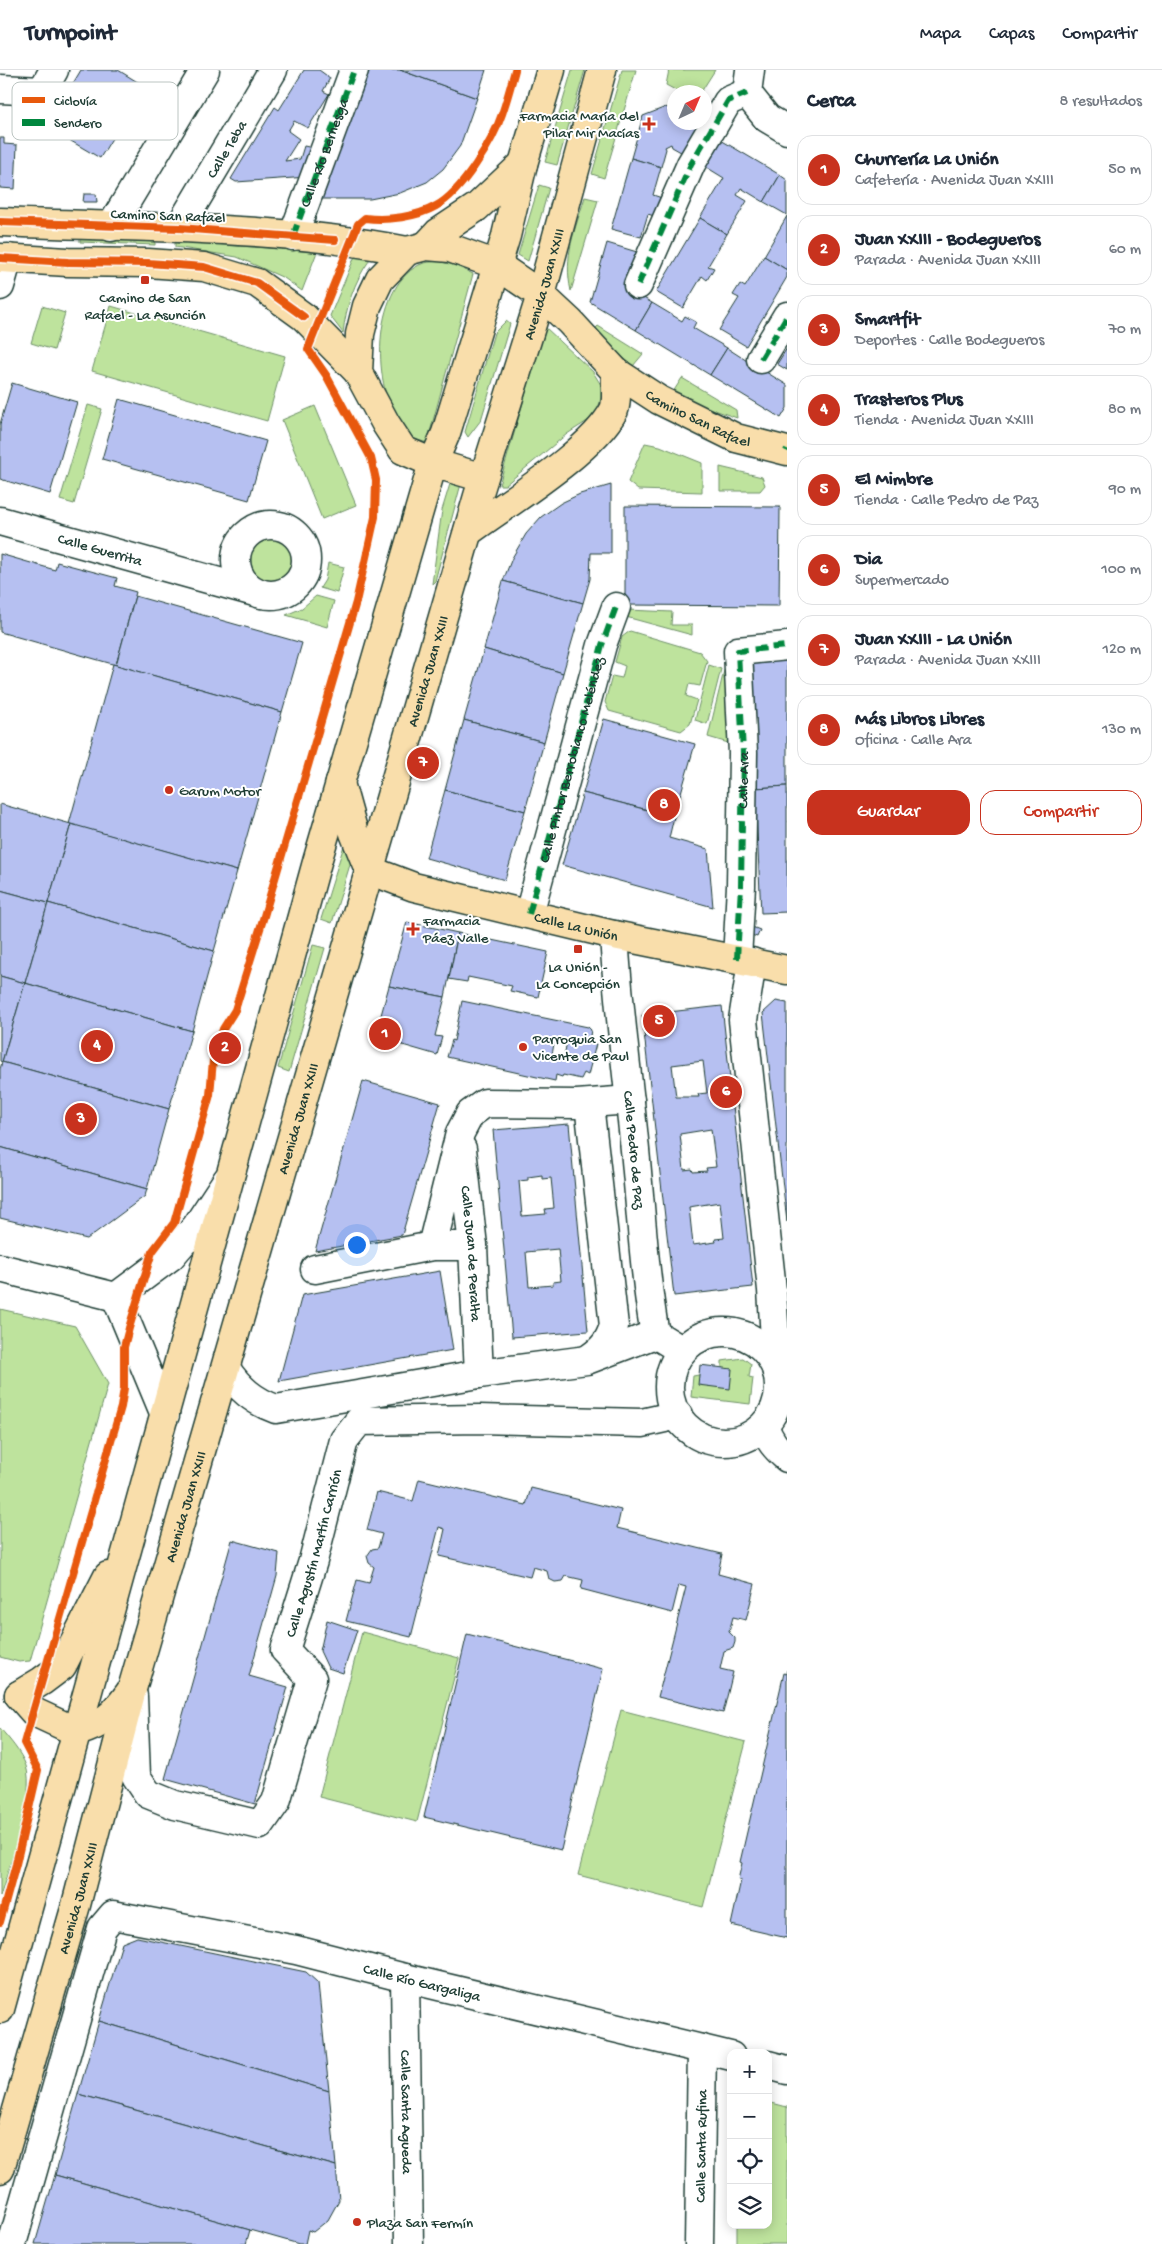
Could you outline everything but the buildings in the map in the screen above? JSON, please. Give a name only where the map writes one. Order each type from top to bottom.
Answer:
[{"type":"main road","points":[[0,2009],[340,783],[433,463],[446,433],[497,265],[523,164],[551,70]]},
{"type":"main road","name":"Avenida Juan XXIII","points":[[0,2169],[76,1905],[132,1689],[483,478],[541,295],[602,70]]},
{"type":"main road","points":[[358,372],[360,334],[367,306],[380,279],[416,248],[476,206],[523,164]]},
{"type":"main road","name":"Camino San Rafael","points":[[0,222],[178,228],[353,240],[416,248],[450,248],[497,265],[541,295],[570,322],[616,372],[659,400],[736,438],[787,450]]},
{"type":"main road","points":[[4,258],[68,262],[148,262],[204,267],[257,283],[304,317],[358,372],[386,424],[403,450],[433,463],[483,478]]},
{"type":"main road","points":[[468,532],[563,463],[593,437],[615,408],[616,372]]},
{"type":"main road","points":[[340,783],[354,833],[369,870]]},
{"type":"main road","name":"Calle La Unión","points":[[369,870],[414,887],[614,934],[787,970]]},
{"type":"main road","points":[[9,1693],[42,1681],[62,1666],[134,1522]]},
{"type":"main road","points":[[9,1693],[34,1712],[77,1732],[96,1726],[116,1712],[132,1689]]},
{"type":"street","points":[[47,82],[54,70]]},
{"type":"street","points":[[178,115],[205,70]]},
{"type":"street","name":"Calle Teba","points":[[178,228],[273,70]]},
{"type":"street","name":"Calle Río Bernesga","points":[[293,236],[354,70]]},
{"type":"street","points":[[638,286],[700,150],[728,101],[749,82],[767,118],[787,130]]},
{"type":"street","points":[[111,227],[163,140]]},
{"type":"street","points":[[0,286],[4,258]]},
{"type":"street","points":[[762,359],[787,316]]},
{"type":"street","name":"Calle Guerrita","points":[[0,522],[262,594]]},
{"type":"street","points":[[262,526],[280,526],[293,533],[301,542],[306,560],[304,572],[295,585],[285,593],[274,596],[262,594],[255,592],[246,585],[239,575],[236,563],[237,551],[246,535],[262,526]]},
{"type":"street","points":[[199,576],[237,551]]},
{"type":"street","name":"Calle Pintor Berrobianco Meléndez","points":[[529,914],[602,645],[616,607]]},
{"type":"street","name":"Calle Ara","points":[[744,961],[741,886],[742,753],[738,652],[787,646]]},
{"type":"street","name":"Calle Pedro de Paz","points":[[614,934],[648,1298],[655,1334]]},
{"type":"street","points":[[744,961],[743,1020],[772,1290],[777,1372],[775,1411],[764,1426],[740,1441],[712,1442],[687,1430],[670,1405],[669,1375],[681,1350],[704,1335],[727,1332],[749,1338],[767,1352],[777,1372]]},
{"type":"street","points":[[587,1360],[604,1348],[610,1339],[614,1326],[589,1104],[630,1100]]},
{"type":"street","name":"Calle Juan de Peralta","points":[[432,1246],[460,1133],[470,1114],[485,1103],[589,1104]]},
{"type":"street","name":"Calle Juan de Peralta","points":[[460,1133],[473,1246],[479,1374]]},
{"type":"street","points":[[116,1298],[171,1256],[196,1227],[234,1170]]},
{"type":"street","points":[[315,1269],[432,1246],[473,1246]]},
{"type":"street","points":[[0,1268],[116,1298]]},
{"type":"street","points":[[116,1298],[165,1415]]},
{"type":"street","points":[[226,1369],[236,1384],[249,1395],[260,1403],[276,1409],[479,1374],[587,1360],[655,1334],[681,1350]]},
{"type":"street","name":"Calle Agustín Martín Carrión","points":[[132,1689],[136,1776],[148,1794],[175,1805],[260,1825],[276,1802],[312,1678],[285,1650],[313,1561],[344,1440],[358,1421],[479,1419],[642,1424],[678,1415]]},
{"type":"street","points":[[764,1426],[772,1442],[787,1458]]},
{"type":"street","name":"Calle Río Gargaliga","points":[[12,2244],[102,1928],[113,1915],[296,1950],[727,2055]]},
{"type":"street","name":"Calle Santa Agueda","points":[[405,1978],[409,2244]]},
{"type":"street","name":"Calle Santa Rufina","points":[[699,2244],[702,2049]]},
{"type":"street","points":[[772,2066],[787,2070]]},
{"type":"green space","points":[[572,70],[585,70],[557,165],[545,162]]},
{"type":"green space","points":[[622,70],[636,70],[604,178],[592,174]]},
{"type":"green space","points":[[669,70],[715,70],[705,85],[666,85]]},
{"type":"green space","points":[[539,185],[549,188],[528,261],[518,255]]},
{"type":"green space","points":[[585,197],[598,200],[571,291],[568,266],[569,255]]},
{"type":"green space","points":[[80,237],[155,240],[155,245],[80,242]]},
{"type":"green space","points":[[175,241],[317,252],[302,291],[284,278],[237,257],[175,247]]},
{"type":"green space","points":[[355,256],[368,256],[369,261],[359,277],[352,295],[343,333],[330,316]]},
{"type":"green space","points":[[438,261],[457,266],[473,274],[427,443],[409,436],[392,410],[385,389],[381,366],[381,341],[384,317],[392,295],[403,277],[421,264]]},
{"type":"green space","points":[[42,306],[65,313],[54,350],[31,343]]},
{"type":"green space","points":[[111,306],[285,356],[267,421],[92,371]]},
{"type":"green space","points":[[506,321],[510,324],[481,420],[468,437],[465,432],[494,333]]},
{"type":"green space","points":[[598,326],[643,354],[633,366],[593,331]]},
{"type":"green space","points":[[545,327],[593,372],[601,385],[601,398],[598,409],[589,420],[567,434],[505,485],[499,485]]},
{"type":"green space","points":[[682,378],[736,410],[737,418],[692,402],[673,392]]},
{"type":"green space","points":[[88,405],[102,409],[74,504],[60,500]]},
{"type":"green space","points":[[315,406],[356,505],[322,519],[282,420]]},
{"type":"green space","points":[[645,443],[660,446],[702,463],[702,492],[638,490],[628,482]]},
{"type":"green space","points":[[720,467],[762,477],[765,485],[760,491],[720,491]]},
{"type":"green space","points":[[462,480],[435,581],[432,584],[442,510],[450,484]]},
{"type":"green space","points":[[271,535],[280,537],[288,542],[293,550],[295,559],[293,568],[288,576],[280,581],[271,583],[262,581],[254,576],[249,568],[247,559],[249,550],[254,542],[262,537]]},
{"type":"green space","points":[[328,563],[344,567],[337,593],[320,588],[325,580]]},
{"type":"green space","points":[[316,596],[334,601],[327,627],[286,615],[302,608]]},
{"type":"green space","points":[[628,610],[672,612],[671,625],[692,625],[692,635],[626,617]]},
{"type":"green space","points":[[630,631],[700,652],[707,661],[700,686],[689,684],[686,696],[697,700],[690,724],[681,731],[609,711],[605,702],[612,676],[622,678],[625,666],[615,662],[622,637]]},
{"type":"green space","points":[[727,658],[735,745],[708,737]]},
{"type":"green space","points":[[709,665],[721,669],[707,724],[695,720]]},
{"type":"green space","points":[[346,839],[353,855],[332,923],[321,919]]},
{"type":"green space","points":[[313,945],[325,948],[289,1072],[278,1068]]},
{"type":"green space","points":[[0,1309],[75,1326],[108,1384],[30,1661],[19,1662],[0,1657]]},
{"type":"green space","points":[[743,1358],[751,1364],[749,1377],[753,1378],[750,1404],[691,1397],[693,1376],[732,1369],[722,1368],[722,1361]]},
{"type":"green space","points":[[362,1632],[459,1658],[417,1822],[319,1797]]},
{"type":"green space","points":[[621,1710],[746,1742],[703,1907],[578,1875]]},
{"type":"green space","points":[[0,1728],[21,1756],[26,1766],[28,1778],[25,1812],[0,1897]]},
{"type":"green space","points":[[772,2103],[787,2107],[787,2244],[737,2244],[737,2229],[772,2229]]},
{"type":"marked path","points":[[293,236],[354,70]]},
{"type":"marked path","points":[[638,285],[691,164],[728,101],[747,93]]},
{"type":"marked path","points":[[761,359],[787,316]]},
{"type":"marked path","points":[[529,914],[602,645],[616,607]]},
{"type":"marked path","points":[[737,959],[741,886],[743,753],[738,651],[787,646]]},
{"type":"cycle path","points":[[0,1922],[38,1770],[24,1743],[121,1407],[124,1388],[124,1347],[129,1328],[152,1252],[174,1223],[210,1095],[213,1060],[223,1029],[235,1010],[264,916],[356,602],[375,517],[376,480],[371,458],[326,375],[308,349],[358,224],[365,218],[392,218],[420,213],[436,206],[456,190],[492,138],[502,114],[515,70]]},
{"type":"cycle path","points":[[0,222],[179,228],[335,240]]},
{"type":"cycle path","points":[[0,258],[68,262],[148,263],[204,267],[257,283],[304,317]]},
{"type":"place","name":"Farmacia María del Pilar Mir Macías","points":[[649,124]]},
{"type":"place","name":"Camino de San Rafael - La Asunción","points":[[145,280]]},
{"type":"place","name":"Juan XXIII - La Unión","points":[[423,763]]},
{"type":"place","name":"Garum Motor","points":[[169,790]]},
{"type":"place","name":"Más Libros Libres","points":[[664,805]]},
{"type":"place","name":"Farmacia Páez Valle","points":[[413,929]]},
{"type":"place","name":"La Unión - La Concepción","points":[[578,949]]},
{"type":"place","name":"El Mimbre","points":[[659,1021]]},
{"type":"place","name":"Churrería La Unión","points":[[385,1034]]},
{"type":"place","name":"Trasteros Plus","points":[[97,1046]]},
{"type":"place","name":"Parroquia San Vicente de Paul","points":[[523,1047]]},
{"type":"place","name":"Juan XXIII - Bodegueros","points":[[225,1048]]},
{"type":"place","name":"Dia","points":[[726,1092]]},
{"type":"place","name":"Smartfit","points":[[81,1119]]},
{"type":"place","name":"Plaza San Fermín","points":[[357,2222]]}]
